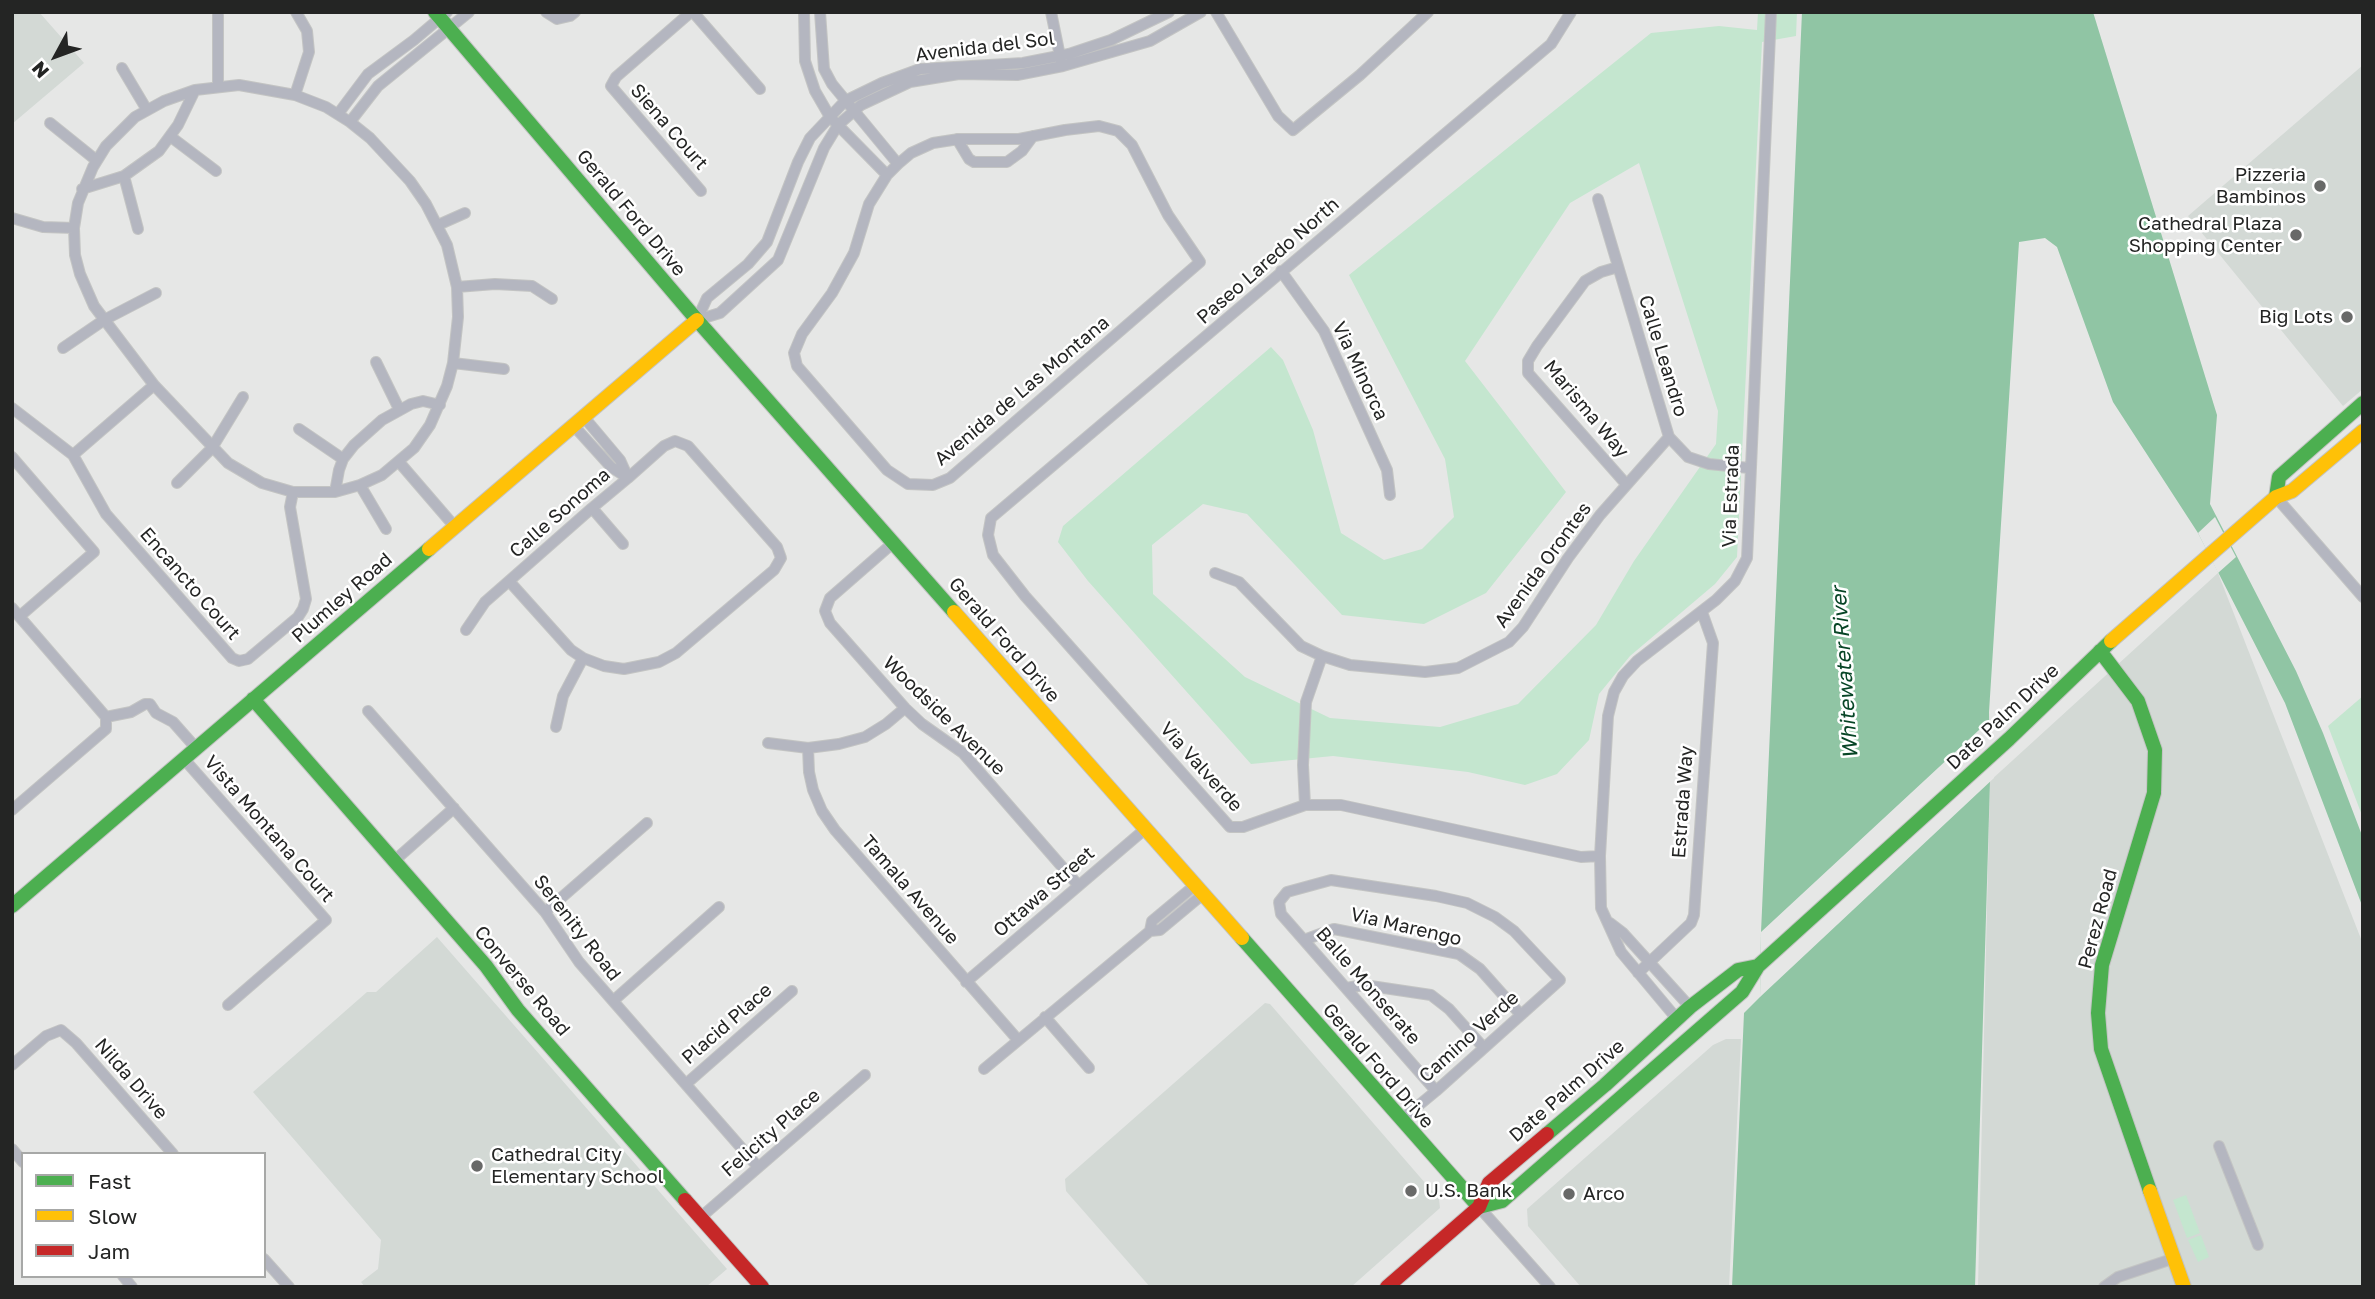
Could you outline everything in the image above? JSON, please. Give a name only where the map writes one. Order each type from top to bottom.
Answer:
[{"type":"main road","name":"Gerald Ford Drive","points":[[443,18],[697,320],[1479,1207]]},
{"type":"main road","name":"Plumley Road","points":[[12,906],[697,320]]},
{"type":"main road","name":"Date Palm Drive","points":[[2276,496],[2279,477],[2363,403]]},
{"type":"main road","name":"Date Palm Drive","points":[[1479,1207],[1502,1201],[1742,992],[1758,966],[2009,739],[2100,651],[2276,496],[2292,491],[2363,431]]},
{"type":"main road","name":"Perez Road","points":[[2100,651],[2138,701],[2155,750],[2154,793],[2102,965],[2098,1013],[2101,1049],[2184,1287]]},
{"type":"main road","name":"Converse Road","points":[[253,699],[486,966],[518,1010],[762,1287]]},
{"type":"main road","name":"Date Palm Drive","points":[[1387,1287],[1479,1207],[1489,1183],[1690,1007],[1738,970],[1758,966]]},
{"type":"main road","points":[[1647,1074],[1655,1051],[1688,1021],[1690,1007]]},
{"type":"street","points":[[295,95],[309,52],[307,31],[296,12]]},
{"type":"street","points":[[338,114],[368,74],[443,18],[469,12]]},
{"type":"street","points":[[546,12],[557,19],[575,12]]},
{"type":"street","points":[[692,12],[760,89]]},
{"type":"street","name":"Siena Court","points":[[692,12],[615,77],[611,86],[701,191]]},
{"type":"street","points":[[804,12],[805,61],[814,91],[834,121],[887,175]]},
{"type":"street","points":[[820,12],[824,69],[849,106],[898,164]]},
{"type":"street","points":[[1051,12],[1062,61]]},
{"type":"street","name":"Avenida del Sol","points":[[1062,61],[1169,12]]},
{"type":"street","name":"Avenida del Sol","points":[[697,320],[707,298],[748,264],[767,242],[810,138],[883,83],[920,69],[1062,61],[1150,41],[1201,12]]},
{"type":"street","points":[[1216,12],[1278,116],[1293,130],[1360,75],[1428,12]]},
{"type":"street","name":"Paseo Laredo North","points":[[988,535],[991,518],[1551,44],[1571,12]]},
{"type":"street","name":"Via Estrada","points":[[1677,1019],[1621,951],[1601,908],[1600,856],[1608,716],[1614,692],[1637,660],[1702,612],[1735,581],[1747,558],[1771,12]]},
{"type":"street","points":[[218,15],[218,86]]},
{"type":"street","points":[[350,122],[378,86],[443,18]]},
{"type":"street","points":[[122,68],[147,110]]},
{"type":"street","points":[[218,86],[260,88],[295,95],[350,122],[370,138],[410,181],[438,225],[447,245],[457,287],[458,317],[453,363],[440,405],[414,448],[382,475],[360,485],[335,492],[293,492],[277,489],[247,476],[228,463],[154,385],[94,306],[80,274],[75,255],[74,228],[82,189],[96,160],[120,131],[147,110],[195,90],[218,86]]},
{"type":"street","points":[[82,189],[124,176],[144,163],[170,137],[195,90]]},
{"type":"street","name":"Avenida del Sol","points":[[697,320],[720,313],[778,260],[834,121]]},
{"type":"street","points":[[50,123],[96,160]]},
{"type":"street","name":"Avenida de Las Montana","points":[[1099,126],[1118,131],[1132,145],[1168,215],[1200,262],[950,478],[933,485],[908,484],[887,470],[797,366],[794,352],[802,334],[832,293],[854,253],[869,204],[887,175],[911,153],[933,143],[957,139],[1019,139],[1099,126]]},
{"type":"street","points":[[957,139],[968,159],[974,162],[1007,162],[1022,151],[1033,136]]},
{"type":"street","points":[[170,137],[216,171]]},
{"type":"street","points":[[124,176],[138,229]]},
{"type":"street","name":"Calle Leandro","points":[[1598,199],[1669,437],[1688,457],[1709,464],[1749,468]]},
{"type":"street","points":[[438,225],[465,213]]},
{"type":"street","points":[[12,218],[43,227],[74,228]]},
{"type":"street","name":"Marisma Way","points":[[1618,267],[1585,281],[1537,346],[1528,361],[1528,373],[1626,484]]},
{"type":"street","name":"Via Minorca","points":[[1282,271],[1324,331],[1387,470],[1390,495]]},
{"type":"street","points":[[457,287],[495,284],[532,286],[552,299]]},
{"type":"street","points":[[63,348],[104,320],[156,293]]},
{"type":"street","points":[[376,362],[399,409]]},
{"type":"street","points":[[453,363],[504,369]]},
{"type":"street","points":[[73,455],[154,385]]},
{"type":"street","points":[[177,483],[212,448],[243,397]]},
{"type":"street","points":[[335,492],[343,459],[368,431],[399,409],[423,401],[440,405]]},
{"type":"street","name":"Encancto Court","points":[[12,408],[73,455],[106,514],[232,658],[239,661],[248,659],[303,609],[306,599],[290,507],[293,492]]},
{"type":"street","points":[[578,420],[611,467],[628,478]]},
{"type":"street","points":[[299,429],[343,459]]},
{"type":"street","name":"Avenida Orontes","points":[[1215,573],[1239,582],[1301,646],[1322,656],[1350,665],[1425,672],[1458,668],[1509,642],[1523,627],[1568,558],[1626,484],[1669,437]]},
{"type":"street","name":"Calle Sonoma","points":[[467,630],[485,602],[664,446],[675,441],[688,446],[777,547],[781,558],[774,570],[676,653],[659,662],[625,669],[604,666],[583,658]]},
{"type":"street","points":[[12,457],[94,552],[16,612],[106,717],[106,729],[12,810]]},
{"type":"street","points":[[399,463],[454,527]]},
{"type":"street","points":[[360,485],[386,529]]},
{"type":"street","points":[[2276,496],[2363,597]]},
{"type":"street","points":[[593,508],[623,544]]},
{"type":"street","name":"Via Valverde","points":[[988,535],[993,555],[1025,596],[1230,827],[1243,827],[1305,805],[1342,805],[1581,857],[1600,856]]},
{"type":"street","name":"Woodside Avenue","points":[[893,543],[830,598],[825,611],[830,623],[905,708],[922,724],[963,753],[1078,886]]},
{"type":"street","points":[[509,581],[559,638],[583,658],[564,696],[556,727]]},
{"type":"street","name":"Estrada Way","points":[[1638,973],[1691,923],[1694,915],[1713,643],[1702,612]]},
{"type":"street","points":[[1305,805],[1303,765],[1306,702],[1322,656]]},
{"type":"street","points":[[106,717],[150,704],[156,713],[173,722],[196,748]]},
{"type":"street","points":[[768,743],[808,748],[839,744],[865,737],[905,708]]},
{"type":"street","name":"Serenity Road","points":[[368,711],[545,912],[567,947],[758,1167]]},
{"type":"street","name":"Tamala Avenue","points":[[808,748],[813,790],[822,811],[835,830],[1017,1040]]},
{"type":"street","name":"Vista Montana Court","points":[[184,759],[326,920],[228,1005]]},
{"type":"street","points":[[394,861],[454,808]]},
{"type":"street","points":[[545,912],[647,824]]},
{"type":"street","name":"Ottawa Street","points":[[966,982],[1144,830]]},
{"type":"street","name":"Balle Monserate","points":[[1436,1091],[1281,914],[1279,902],[1287,892],[1331,880],[1467,903],[1495,917],[1514,931],[1560,980]]},
{"type":"street","points":[[1150,931],[1151,922],[1159,915],[1198,890]]},
{"type":"street","points":[[984,1069],[1150,931],[1160,930],[1198,890]]},
{"type":"street","points":[[613,1001],[719,907]]},
{"type":"street","points":[[1159,915],[1167,924]]},
{"type":"street","points":[[1608,922],[1623,933],[1690,1007]]},
{"type":"street","name":"Via Marengo","points":[[1304,940],[1334,929],[1459,954],[1480,969],[1521,1015]]},
{"type":"street","name":"Camino Verde","points":[[1401,1120],[1560,980]]},
{"type":"street","points":[[1346,988],[1363,985],[1431,995],[1449,1009],[1484,1048]]},
{"type":"street","name":"Placid Place","points":[[686,1084],[792,991]]},
{"type":"street","points":[[1045,1017],[1089,1068]]},
{"type":"street","name":"Nilda Drive","points":[[12,1065],[46,1036],[61,1030],[76,1043],[171,1152]]},
{"type":"street","name":"Felicity Place","points":[[701,1217],[865,1075]]},
{"type":"street","points":[[2219,1146],[2258,1245]]},
{"type":"street","name":"Gerald Ford Drive","points":[[1479,1207],[1550,1287]]},
{"type":"street","points":[[2104,1287],[2119,1276],[2175,1258]]},
{"type":"street","points":[[266,1261],[289,1287]]},
{"type":"shaded area","points":[[12,12],[39,12],[84,63],[12,124]]},
{"type":"shaded area","points":[[1758,12],[1797,12],[1796,36],[1762,42],[1737,557],[1715,584],[1630,656],[1599,694],[1589,740],[1557,774],[1525,785],[1468,772],[1333,756],[1251,764],[1088,581],[1058,542],[1063,526],[1271,347],[1283,360],[1313,430],[1341,533],[1384,560],[1422,549],[1454,517],[1445,459],[1349,275],[1651,33],[1719,26],[1757,30]],"holes":[[[1639,163],[1718,411],[1716,444],[1634,561],[1596,625],[1518,704],[1440,727],[1330,718],[1245,677],[1153,594],[1152,545],[1203,504],[1247,514],[1342,615],[1424,624],[1486,593],[1566,492],[1465,361],[1570,203]]]},
{"type":"shaded area","points":[[2363,65],[2363,389],[2343,406],[2188,216]]},
{"type":"shaded area","points":[[2218,573],[2363,944],[2363,1287],[1978,1287],[1990,781]]},
{"type":"shaded area","points":[[2363,696],[2363,818],[2328,726]]},
{"type":"shaded area","name":"Cathedral City Elementary School","points":[[437,937],[727,1269],[706,1287],[365,1287],[361,1282],[378,1269],[381,1240],[253,1092],[367,992],[376,992]]},
{"type":"shaded area","points":[[1265,1003],[1270,1004],[1439,1199],[1440,1208],[1351,1287],[1150,1287],[1066,1191],[1065,1179]]},
{"type":"shaded area","points":[[1726,1039],[1741,1039],[1729,1287],[1581,1287],[1528,1226],[1527,1209],[1713,1045]]},
{"type":"shaded area","points":[[2186,1195],[2200,1233],[2187,1238],[2173,1200]]},
{"type":"shaded area","points":[[2201,1235],[2209,1257],[2198,1262],[2188,1240]]},
{"type":"water","name":"Whitewater River","points":[[1802,12],[2093,12],[2217,415],[2210,504],[2296,671],[2363,838],[2363,908],[2285,703],[2198,533],[2113,402],[2057,247],[2045,238],[2019,242],[1989,712],[1990,781],[1975,1287],[1732,1287],[1744,1013],[1760,997]]},
{"type":"pier","points":[[2215,517],[2236,557],[2218,573],[2198,533]]},
{"type":"pier","points":[[1993,717],[1994,778],[1760,997],[1761,932]]},
{"type":"traffic: fast","points":[[435,12],[697,320],[954,612]]},
{"type":"traffic: fast","points":[[2276,497],[2279,477],[2363,403]]},
{"type":"traffic: fast","points":[[12,906],[429,549]]},
{"type":"traffic: fast","points":[[1479,1207],[1502,1201],[1742,992],[1758,966],[2009,739],[2111,641]]},
{"type":"traffic: fast","points":[[2100,651],[2138,701],[2155,750],[2154,793],[2102,965],[2098,1013],[2101,1049],[2150,1191]]},
{"type":"traffic: fast","points":[[253,699],[486,966],[518,1010],[685,1200]]},
{"type":"traffic: fast","points":[[1242,938],[1479,1207]]},
{"type":"traffic: fast","points":[[1547,1134],[1690,1007],[1738,970],[1758,966]]},
{"type":"traffic: slow","points":[[429,549],[697,320]]},
{"type":"traffic: slow","points":[[2111,641],[2276,497],[2292,491],[2363,431]]},
{"type":"traffic: slow","points":[[954,612],[1242,938]]},
{"type":"traffic: slow","points":[[2150,1191],[2184,1287]]},
{"type":"traffic: jam","points":[[1387,1287],[1479,1207],[1489,1183],[1547,1134]]},
{"type":"traffic: jam","points":[[685,1200],[762,1287]]},
{"type":"place","name":"Pizzeria Bambinos","points":[[2320,186]]},
{"type":"place","name":"Cathedral Plaza Shopping Center","points":[[2296,235]]},
{"type":"place","name":"Big Lots","points":[[2347,317]]},
{"type":"place","name":"Cathedral City Elementary School","points":[[477,1166]]},
{"type":"place","name":"U.S. Bank","points":[[1411,1191]]},
{"type":"place","name":"Arco","points":[[1569,1194]]}]
